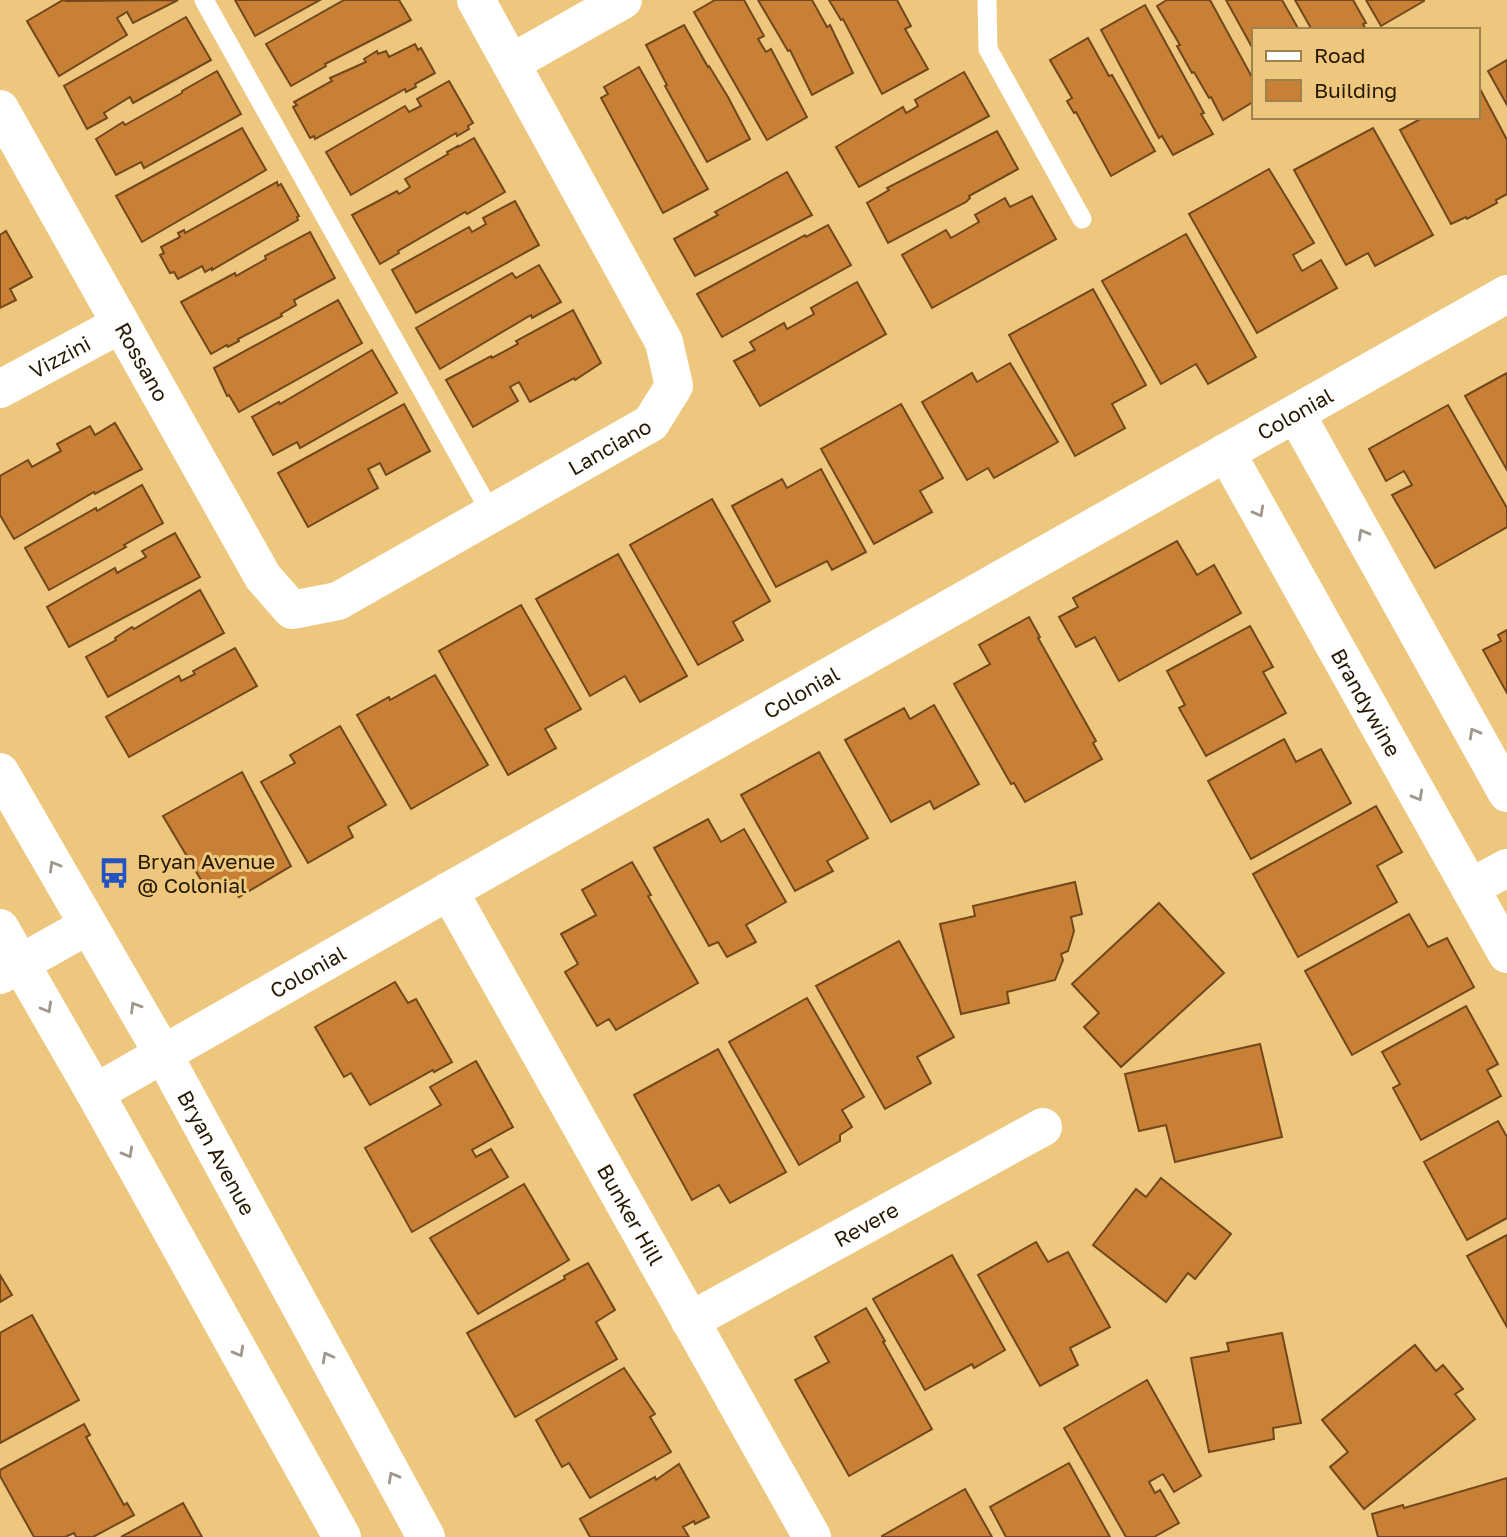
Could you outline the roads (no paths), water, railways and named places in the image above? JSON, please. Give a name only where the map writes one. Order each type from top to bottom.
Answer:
[{"type":"street","name":"Lanciano","points":[[292,610],[338,601],[651,423],[674,386],[664,342],[476,0]]},
{"type":"street","points":[[511,63],[623,0]]},
{"type":"street","name":"Rossano","points":[[0,109],[263,577],[292,610]]},
{"type":"street","name":"Colonial","points":[[95,1093],[1507,294]]},
{"type":"street","name":"Vizzini","points":[[0,389],[121,324]]},
{"type":"street","points":[[1296,414],[1507,793]]},
{"type":"street","name":"Brandywine","points":[[1226,452],[1507,954]]},
{"type":"street","name":"Bryan Avenue","points":[[0,772],[163,1054],[426,1537]]},
{"type":"street","points":[[1470,888],[1507,869]]},
{"type":"street","name":"Bunker Hill","points":[[449,891],[812,1537]]},
{"type":"street","points":[[10,969],[87,926]]},
{"type":"street","points":[[0,928],[10,969],[95,1093],[342,1537]]},
{"type":"street","name":"Revere","points":[[690,1321],[1043,1127]]},
{"type":"lane","points":[[204,0],[491,513]]},
{"type":"lane","points":[[987,0],[988,50],[1082,219]]},
{"type":"place","name":"Bryan Avenue @ Colonial","points":[[114,873]]}]
